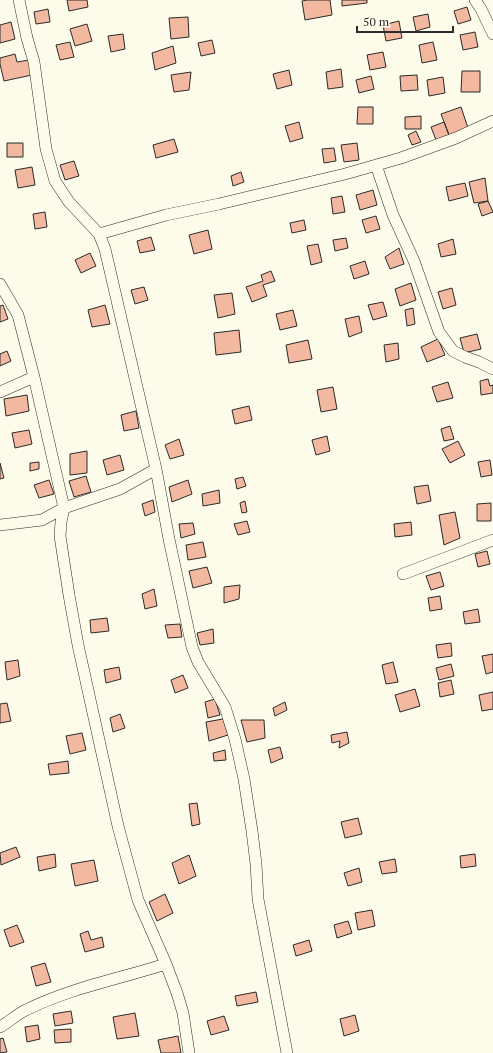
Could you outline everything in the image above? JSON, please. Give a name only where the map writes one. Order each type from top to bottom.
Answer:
[{"type":"street","points":[[19,0],[34,62],[46,149],[55,181],[68,202],[99,234],[105,249],[156,469],[192,647],[202,668],[225,707],[235,739],[244,779],[255,848],[258,900],[287,1053]]},
{"type":"street","points":[[475,0],[493,34]]},
{"type":"street","points":[[99,234],[166,215],[345,174],[402,158],[456,138],[493,121]]},
{"type":"street","points":[[376,165],[393,215],[414,261],[439,332],[454,351],[493,369]]},
{"type":"street","points":[[0,284],[18,315],[64,508],[60,536],[69,595],[78,645],[118,826],[138,900],[166,964],[183,1013],[189,1053]]},
{"type":"street","points":[[0,392],[34,377]]},
{"type":"street","points":[[0,524],[42,520],[64,508],[120,489],[156,469]]},
{"type":"street","points":[[404,574],[493,540]]},
{"type":"street","points":[[0,1027],[24,1010],[61,995],[166,964]]},
{"type":"building","points":[[67,0],[87,0],[88,7],[69,11]]},
{"type":"building","points":[[330,0],[332,15],[305,20],[302,1]]},
{"type":"building","points":[[342,0],[367,0],[367,3],[342,6]]},
{"type":"building","points":[[467,7],[471,20],[458,24],[454,11]]},
{"type":"building","points":[[48,9],[50,22],[36,24],[34,12]]},
{"type":"building","points":[[428,14],[430,27],[416,31],[413,17]]},
{"type":"building","points":[[188,17],[189,37],[171,39],[169,18]]},
{"type":"building","points":[[399,21],[402,38],[386,41],[383,25]]},
{"type":"building","points":[[11,22],[15,39],[0,43],[0,25]]},
{"type":"building","points":[[87,24],[92,41],[75,46],[70,29]]},
{"type":"building","points":[[475,32],[478,47],[463,50],[460,35]]},
{"type":"building","points":[[123,34],[125,49],[111,52],[108,36]]},
{"type":"building","points":[[212,40],[215,53],[201,56],[198,43]]},
{"type":"building","points":[[70,42],[74,57],[60,60],[56,45]]},
{"type":"building","points":[[433,42],[437,60],[422,63],[419,45]]},
{"type":"building","points":[[173,46],[176,63],[155,70],[152,53]]},
{"type":"building","points":[[383,52],[386,67],[370,70],[367,55]]},
{"type":"building","points":[[15,54],[17,62],[29,60],[32,75],[4,81],[0,58]]},
{"type":"building","points":[[341,69],[343,87],[328,89],[326,72]]},
{"type":"building","points":[[289,70],[292,85],[277,89],[273,74]]},
{"type":"building","points":[[462,71],[480,71],[480,92],[461,92]]},
{"type":"building","points":[[191,72],[189,90],[174,92],[171,75]]},
{"type":"building","points":[[417,75],[418,90],[401,91],[400,76]]},
{"type":"building","points":[[371,76],[374,89],[359,93],[356,80]]},
{"type":"building","points":[[443,77],[445,93],[429,96],[427,80]]},
{"type":"building","points":[[358,107],[373,107],[373,124],[357,124]]},
{"type":"building","points":[[461,107],[468,128],[449,135],[441,114]]},
{"type":"building","points":[[421,116],[421,129],[405,129],[405,117]]},
{"type":"building","points":[[299,122],[303,138],[290,142],[285,126]]},
{"type":"building","points":[[444,122],[449,135],[436,140],[431,127]]},
{"type":"building","points":[[416,131],[421,142],[412,145],[408,135]]},
{"type":"building","points":[[174,139],[178,152],[156,158],[153,145]]},
{"type":"building","points":[[7,143],[23,143],[23,157],[7,157]]},
{"type":"building","points":[[357,143],[359,160],[344,162],[341,145]]},
{"type":"building","points":[[334,148],[336,161],[324,163],[322,149]]},
{"type":"building","points":[[74,161],[79,176],[65,180],[60,165]]},
{"type":"building","points":[[32,167],[35,185],[18,188],[15,170]]},
{"type":"building","points":[[241,172],[244,182],[233,186],[231,176]]},
{"type":"building","points":[[485,178],[488,201],[474,203],[469,182]]},
{"type":"building","points":[[465,183],[468,196],[449,201],[446,187]]},
{"type":"building","points":[[373,190],[377,205],[360,210],[356,195]]},
{"type":"building","points":[[342,196],[345,212],[333,214],[331,198]]},
{"type":"building","points":[[488,201],[493,212],[482,216],[478,204]]},
{"type":"building","points":[[45,212],[47,227],[35,229],[33,214]]},
{"type":"building","points":[[376,216],[380,229],[366,233],[362,220]]},
{"type":"building","points":[[304,220],[306,230],[292,233],[290,223]]},
{"type":"building","points":[[208,230],[212,249],[194,254],[189,235]]},
{"type":"building","points":[[151,237],[155,250],[140,253],[137,241]]},
{"type":"building","points":[[346,238],[348,248],[335,251],[333,240]]},
{"type":"building","points":[[453,239],[456,254],[441,257],[438,244]]},
{"type":"building","points":[[318,244],[322,262],[311,265],[307,246]]},
{"type":"building","points":[[399,248],[404,264],[390,269],[385,257]]},
{"type":"building","points":[[90,253],[96,266],[81,273],[75,260]]},
{"type":"building","points":[[365,261],[369,274],[354,279],[350,266]]},
{"type":"building","points":[[271,271],[275,281],[263,285],[267,296],[252,302],[246,287],[263,281],[261,275]]},
{"type":"building","points":[[411,283],[416,300],[400,306],[395,289]]},
{"type":"building","points":[[144,287],[148,300],[135,304],[131,290]]},
{"type":"building","points":[[452,288],[456,305],[443,309],[438,292]]},
{"type":"building","points":[[232,293],[235,314],[218,318],[214,295]]},
{"type":"building","points":[[383,302],[387,316],[373,320],[368,305]]},
{"type":"building","points":[[3,305],[8,319],[0,322],[0,306]]},
{"type":"building","points":[[105,305],[110,324],[92,327],[88,310]]},
{"type":"building","points":[[413,308],[415,324],[407,326],[405,310]]},
{"type":"building","points":[[293,310],[297,326],[280,330],[276,314]]},
{"type":"building","points":[[359,316],[362,332],[349,337],[345,319]]},
{"type":"building","points":[[239,330],[241,352],[216,355],[214,333]]},
{"type":"building","points":[[477,334],[481,349],[464,353],[460,338]]},
{"type":"building","points":[[438,339],[445,355],[427,362],[421,347]]},
{"type":"building","points":[[308,340],[312,359],[289,363],[286,345]]},
{"type":"building","points":[[398,343],[399,359],[386,362],[384,345]]},
{"type":"building","points":[[7,351],[11,361],[0,366],[0,354]]},
{"type":"building","points":[[488,379],[490,386],[493,385],[493,393],[481,395],[480,381]]},
{"type":"building","points":[[448,382],[453,398],[437,402],[432,387]]},
{"type":"building","points":[[333,387],[337,409],[321,412],[317,390]]},
{"type":"building","points":[[27,395],[29,411],[6,416],[4,399]]},
{"type":"building","points":[[249,406],[252,420],[235,424],[232,410]]},
{"type":"building","points":[[136,411],[139,428],[124,431],[121,415]]},
{"type":"building","points":[[450,426],[454,439],[444,441],[441,429]]},
{"type":"building","points":[[29,430],[32,444],[15,448],[12,433]]},
{"type":"building","points":[[327,436],[330,451],[316,455],[312,440]]},
{"type":"building","points":[[179,439],[184,455],[170,459],[165,445]]},
{"type":"building","points":[[458,441],[465,455],[450,463],[442,449]]},
{"type":"building","points":[[87,451],[87,473],[70,475],[70,454]]},
{"type":"building","points":[[120,455],[124,470],[107,475],[103,460]]},
{"type":"building","points":[[490,460],[492,475],[481,477],[478,462]]},
{"type":"building","points":[[39,462],[39,469],[30,471],[30,463]]},
{"type":"building","points":[[0,463],[4,478],[0,479]]},
{"type":"building","points":[[86,476],[91,492],[74,497],[69,481]]},
{"type":"building","points":[[243,477],[246,486],[237,489],[235,479]]},
{"type":"building","points":[[49,480],[54,494],[39,498],[34,485]]},
{"type":"building","points":[[188,480],[192,494],[172,502],[169,487]]},
{"type":"building","points":[[428,485],[431,501],[417,504],[414,487]]},
{"type":"building","points":[[219,490],[220,503],[203,506],[202,494]]},
{"type":"building","points":[[153,500],[155,512],[145,516],[142,504]]},
{"type":"building","points":[[245,501],[247,512],[242,513],[240,503]]},
{"type":"building","points":[[491,503],[491,521],[477,521],[477,504]]},
{"type":"building","points":[[455,512],[460,538],[444,545],[439,515]]},
{"type":"building","points":[[247,521],[250,532],[238,535],[234,524]]},
{"type":"building","points":[[411,522],[412,535],[395,537],[394,524]]},
{"type":"building","points":[[193,523],[195,534],[181,538],[179,524]]},
{"type":"building","points":[[203,542],[206,557],[188,560],[186,545]]},
{"type":"building","points":[[487,551],[490,564],[478,567],[475,554]]},
{"type":"building","points":[[207,567],[212,583],[193,588],[189,571]]},
{"type":"building","points":[[440,572],[444,586],[431,590],[426,576]]},
{"type":"building","points":[[240,585],[239,599],[224,603],[224,587]]},
{"type":"building","points":[[154,589],[157,606],[145,609],[142,594]]},
{"type":"building","points":[[440,596],[442,609],[430,611],[428,598]]},
{"type":"building","points":[[478,609],[480,622],[465,624],[463,612]]},
{"type":"building","points":[[107,618],[109,631],[91,633],[90,620]]},
{"type":"building","points":[[180,624],[182,637],[168,638],[165,625]]},
{"type":"building","points":[[213,629],[214,643],[200,645],[197,633]]},
{"type":"building","points":[[451,643],[452,656],[438,658],[436,645]]},
{"type":"building","points":[[493,654],[493,672],[486,674],[482,656]]},
{"type":"building","points":[[18,660],[20,676],[7,680],[5,662]]},
{"type":"building","points":[[393,662],[398,682],[386,684],[382,665]]},
{"type":"building","points":[[451,664],[454,676],[439,680],[436,668]]},
{"type":"building","points":[[119,667],[121,679],[106,683],[104,670]]},
{"type":"building","points":[[183,675],[188,688],[175,693],[171,680]]},
{"type":"building","points":[[451,680],[454,694],[440,697],[438,683]]},
{"type":"building","points":[[415,689],[420,706],[400,712],[395,695]]},
{"type":"building","points":[[493,692],[493,709],[482,711],[479,695]]},
{"type":"building","points":[[215,699],[220,715],[208,718],[205,702]]},
{"type":"building","points":[[285,702],[287,710],[275,716],[273,708]]},
{"type":"building","points":[[7,703],[11,721],[0,723],[0,704]]},
{"type":"building","points":[[120,714],[125,728],[113,732],[110,718]]},
{"type":"building","points":[[223,719],[228,735],[209,741],[206,722]]},
{"type":"building","points":[[241,720],[264,720],[265,738],[247,742]]},
{"type":"building","points":[[347,732],[349,743],[339,748],[340,741],[332,743],[331,735]]},
{"type":"building","points":[[82,733],[86,750],[70,754],[66,736]]},
{"type":"building","points":[[280,747],[283,758],[271,763],[268,750]]},
{"type":"building","points":[[225,750],[226,760],[214,761],[213,753]]},
{"type":"building","points":[[68,761],[69,773],[50,775],[48,764]]},
{"type":"building","points":[[197,803],[200,824],[192,826],[189,804]]},
{"type":"building","points":[[358,818],[362,834],[345,838],[341,822]]},
{"type":"building","points":[[16,847],[20,857],[1,865],[0,853]]},
{"type":"building","points":[[55,854],[56,867],[39,871],[37,857]]},
{"type":"building","points":[[475,854],[476,866],[461,868],[460,856]]},
{"type":"building","points":[[189,855],[196,876],[179,884],[172,863]]},
{"type":"building","points":[[395,859],[397,872],[382,874],[379,862]]},
{"type":"building","points":[[94,860],[98,881],[75,886],[71,864]]},
{"type":"building","points":[[359,868],[362,882],[348,886],[344,873]]},
{"type":"building","points":[[165,894],[173,913],[157,921],[149,902]]},
{"type":"building","points":[[372,910],[375,926],[358,930],[355,913]]},
{"type":"building","points":[[348,921],[352,933],[337,938],[334,925]]},
{"type":"building","points":[[17,925],[24,942],[10,947],[4,930]]},
{"type":"building","points":[[88,931],[91,940],[102,937],[104,947],[85,952],[80,934]]},
{"type":"building","points":[[309,940],[312,951],[296,956],[293,945]]},
{"type":"building","points":[[45,963],[51,982],[36,986],[31,967]]},
{"type":"building","points":[[256,992],[258,1002],[237,1006],[235,996]]},
{"type":"building","points":[[71,1011],[73,1023],[55,1026],[53,1014]]},
{"type":"building","points":[[135,1013],[139,1036],[117,1039],[113,1017]]},
{"type":"building","points":[[355,1015],[359,1031],[344,1036],[340,1019]]},
{"type":"building","points":[[224,1016],[229,1030],[211,1035],[207,1021]]},
{"type":"building","points":[[38,1025],[40,1039],[27,1042],[25,1027]]},
{"type":"building","points":[[71,1029],[71,1042],[55,1043],[54,1030]]},
{"type":"building","points":[[178,1036],[181,1053],[161,1053],[158,1040]]},
{"type":"building","points":[[3,1038],[7,1052],[0,1053],[0,1039]]}]
